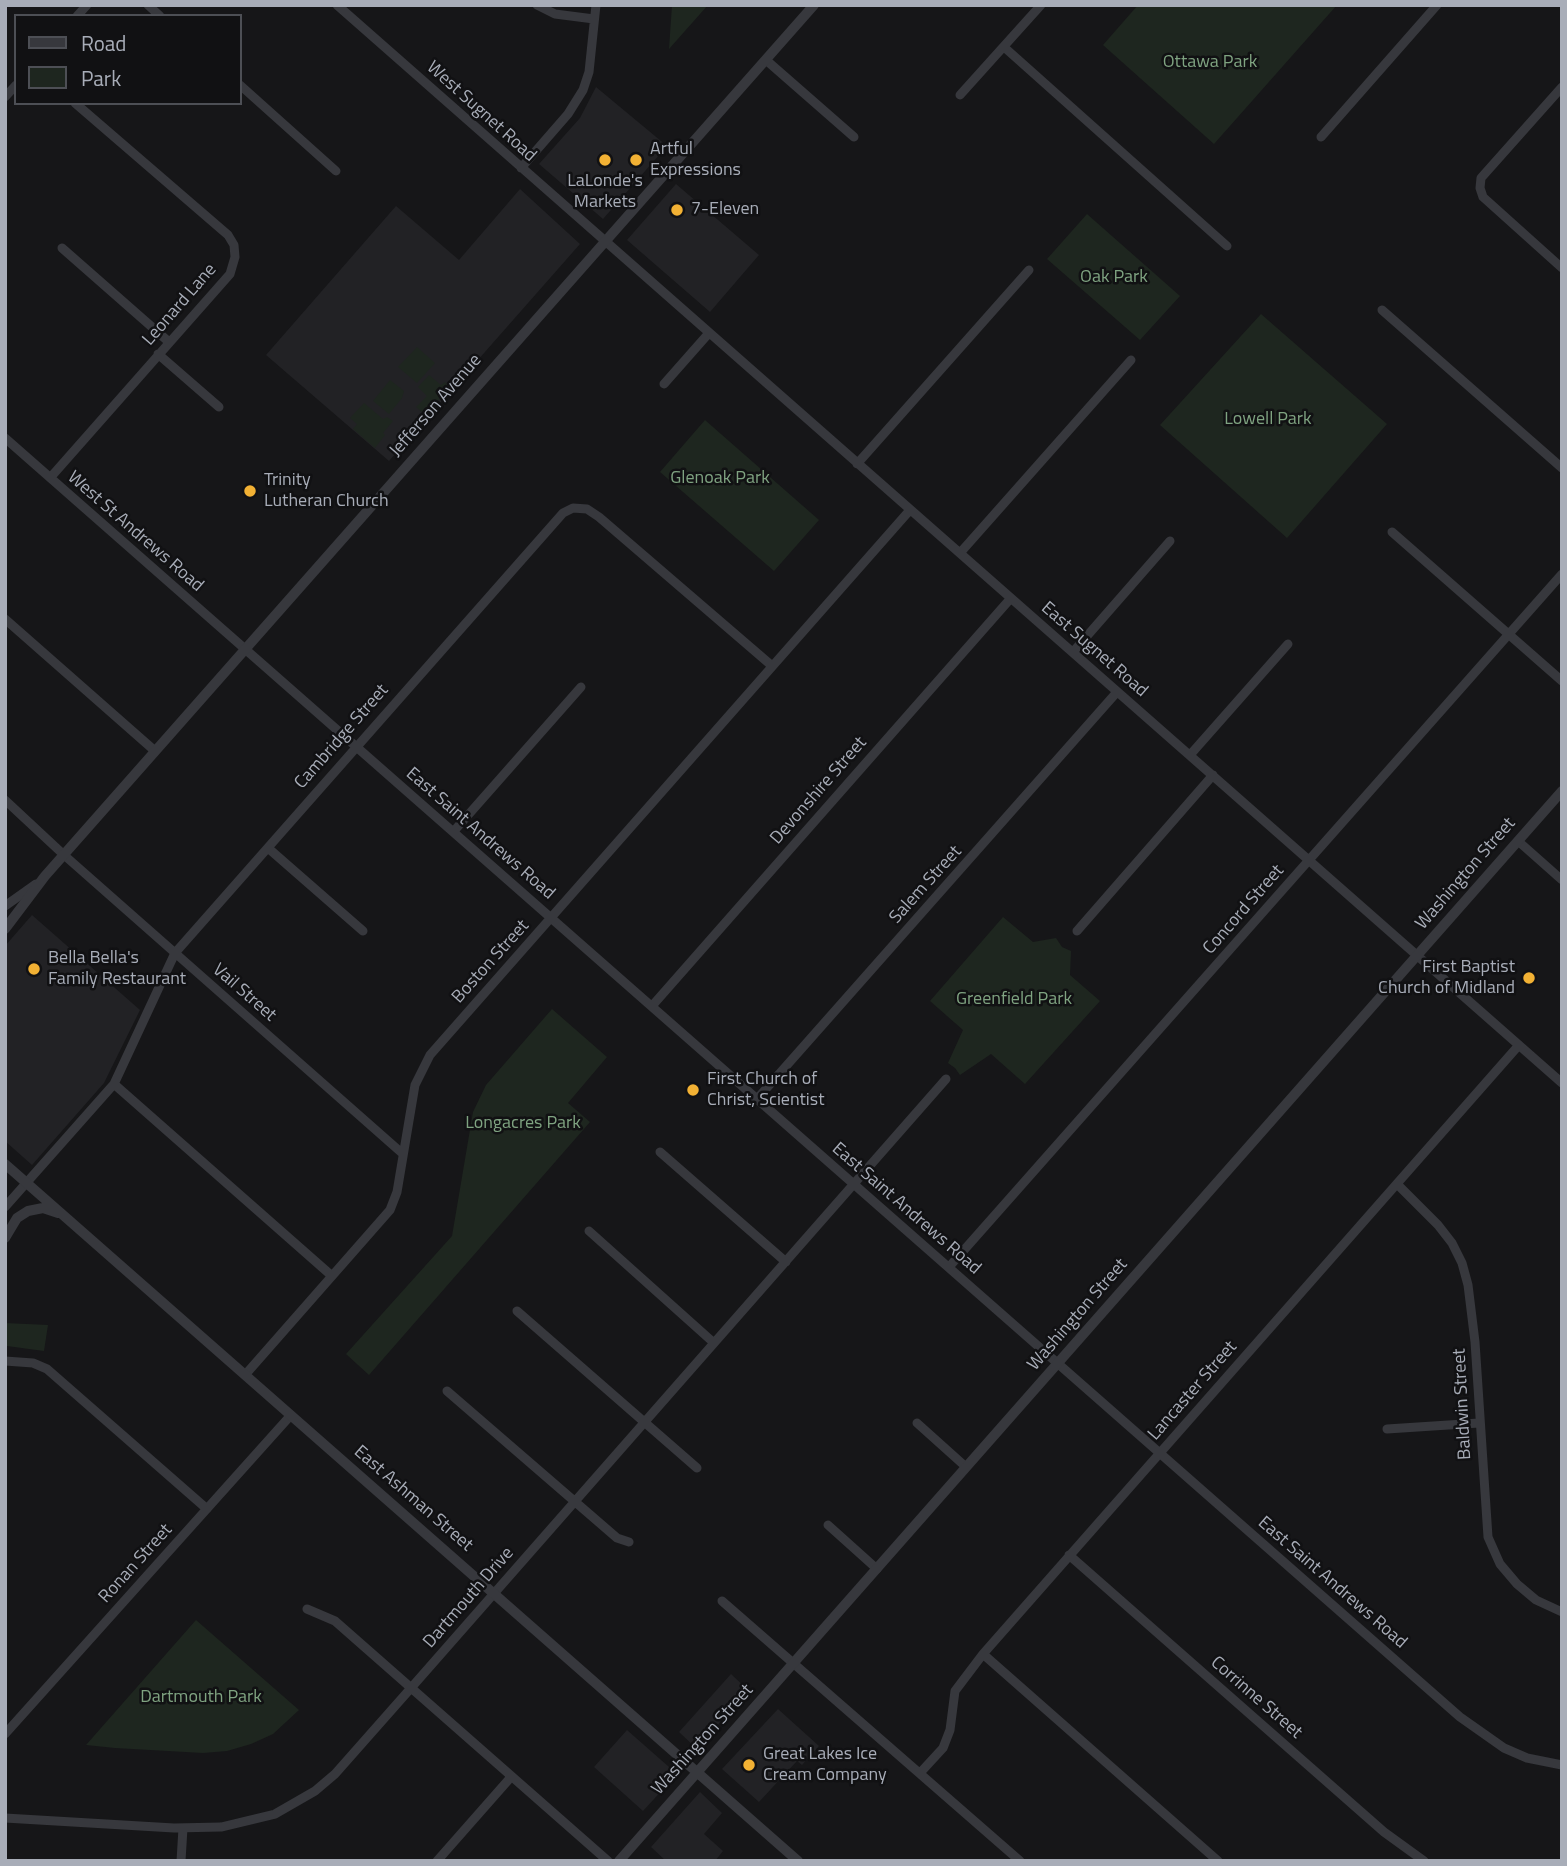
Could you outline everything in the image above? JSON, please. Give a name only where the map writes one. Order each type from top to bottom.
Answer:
[{"type":"street","name":"West Sugnet Road","points":[[337,5],[604,242]]},
{"type":"street","points":[[537,5],[555,14],[594,19]]},
{"type":"street","points":[[521,168],[568,114],[583,90],[589,72],[596,5]]},
{"type":"street","name":"Jefferson Avenue","points":[[5,929],[45,876],[814,5]]},
{"type":"street","points":[[960,95],[1041,5]]},
{"type":"street","points":[[1321,137],[1437,5]]},
{"type":"street","points":[[1004,47],[1227,246]]},
{"type":"street","points":[[766,60],[854,137]]},
{"type":"street","points":[[242,87],[336,171]]},
{"type":"street","points":[[1562,87],[1481,178],[1480,188],[1483,197],[1562,268]]},
{"type":"street","name":"Leonard Lane","points":[[50,478],[230,274],[233,266],[234,245],[228,235],[77,105]]},
{"type":"street","name":"East Sugnet Road","points":[[604,242],[1562,1083]]},
{"type":"street","points":[[62,248],[169,342]]},
{"type":"street","points":[[857,464],[1029,270]]},
{"type":"street","points":[[1382,310],[1562,468]]},
{"type":"street","points":[[664,384],[709,333]]},
{"type":"street","points":[[158,354],[219,407]]},
{"type":"street","points":[[960,553],[1131,360]]},
{"type":"street","name":"West St Andrews Road","points":[[5,438],[245,649]]},
{"type":"street","name":"Cambridge Street","points":[[5,1208],[114,1084],[175,953],[563,513],[573,508],[587,509],[599,516],[771,665]]},
{"type":"street","name":"Boston Street","points":[[245,1375],[390,1210],[397,1192],[415,1085],[430,1055],[910,510]]},
{"type":"street","points":[[1392,532],[1562,681]]},
{"type":"street","points":[[1073,652],[1170,541]]},
{"type":"street","name":"Concord Street","points":[[949,1267],[1562,574]]},
{"type":"street","name":"Devonshire Street","points":[[652,1006],[1011,598]]},
{"type":"street","points":[[5,619],[155,751]]},
{"type":"street","points":[[1190,755],[1288,644]]},
{"type":"street","name":"East Saint Andrews Road","points":[[245,649],[1460,1717],[1504,1748],[1527,1758],[1562,1765]]},
{"type":"street","points":[[454,831],[581,687]]},
{"type":"street","name":"Salem Street","points":[[758,1099],[1117,692]]},
{"type":"street","points":[[1077,931],[1213,775]]},
{"type":"street","name":"Washington Street","points":[[619,1861],[1562,791]]},
{"type":"street","name":"Vail Street","points":[[5,800],[403,1154]]},
{"type":"street","points":[[1518,841],[1562,880]]},
{"type":"street","points":[[268,848],[363,932]]},
{"type":"street","points":[[5,906],[45,876]]},
{"type":"street","name":"Lancaster Street","points":[[920,1773],[943,1748],[950,1730],[955,1691],[960,1681],[1519,1045]]},
{"type":"street","name":"Dartmouth Drive","points":[[5,1818],[183,1828],[221,1827],[275,1814],[315,1791],[335,1774],[946,1079]]},
{"type":"street","points":[[114,1084],[332,1276]]},
{"type":"street","points":[[660,1152],[786,1262]]},
{"type":"street","name":"East Ashman Street","points":[[5,1164],[798,1861]]},
{"type":"street","name":"Baldwin Street","points":[[1397,1184],[1438,1224],[1452,1243],[1468,1285],[1488,1537],[1500,1564],[1517,1584],[1536,1600],[1562,1612]]},
{"type":"street","points":[[5,1238],[17,1219],[28,1211],[43,1208],[61,1213]]},
{"type":"street","points":[[589,1231],[715,1343]]},
{"type":"street","points":[[517,1311],[696,1468]]},
{"type":"street","points":[[5,1361],[33,1363],[47,1369],[206,1509]]},
{"type":"street","points":[[447,1391],[617,1538],[629,1542]]},
{"type":"street","name":"Ronan Street","points":[[5,1734],[291,1415]]},
{"type":"street","points":[[917,1423],[966,1467]]},
{"type":"street","points":[[1387,1429],[1479,1423]]},
{"type":"street","points":[[828,1525],[877,1569]]},
{"type":"street","name":"Corrinne Street","points":[[1069,1555],[1384,1832],[1424,1861]]},
{"type":"street","points":[[722,1601],[1020,1861]]},
{"type":"street","points":[[307,1609],[335,1621],[608,1861]]},
{"type":"street","points":[[983,1654],[1218,1861]]},
{"type":"street","points":[[436,1861],[512,1777]]},
{"type":"street","points":[[181,1861],[183,1828]]},
{"type":"shaded area","points":[[596,87],[667,146],[603,219],[539,164],[580,118]]},
{"type":"shaded area","points":[[676,184],[759,255],[710,312],[627,240]]},
{"type":"shaded area","points":[[520,189],[580,244],[389,461],[266,355],[396,206],[459,260]]},
{"type":"shaded area","points":[[32,915],[140,1010],[104,1083],[32,1165],[5,1141],[5,946]]},
{"type":"shaded area","points":[[731,1674],[748,1690],[697,1749],[679,1732]]},
{"type":"shaded area","points":[[778,1709],[819,1746],[802,1765],[797,1761],[759,1802],[722,1769]]},
{"type":"shaded area","points":[[627,1730],[677,1774],[643,1811],[594,1767]]},
{"type":"shaded area","points":[[700,1792],[722,1813],[704,1834],[723,1851],[715,1861],[666,1861],[651,1847]]},
{"type":"green space","points":[[672,5],[708,5],[669,49]]},
{"type":"green space","name":"Ottawa Park","points":[[1138,5],[1337,5],[1214,144],[1103,45]]},
{"type":"green space","name":"Oak Park","points":[[1087,214],[1180,296],[1140,340],[1047,259]]},
{"type":"green space","name":"Lowell Park","points":[[1261,314],[1387,424],[1287,538],[1160,425]]},
{"type":"green space","points":[[417,347],[435,363],[417,383],[398,367]]},
{"type":"green space","points":[[429,375],[441,385],[445,382],[450,387],[425,415],[416,407],[427,396],[418,387]]},
{"type":"green space","points":[[390,380],[404,391],[402,398],[389,414],[373,401]]},
{"type":"green space","points":[[364,403],[383,419],[387,417],[393,421],[375,448],[353,429],[357,424],[350,418]]},
{"type":"green space","name":"Glenoak Park","points":[[705,420],[819,520],[774,571],[660,472]]},
{"type":"green space","name":"Greenfield Park","points":[[1003,917],[1033,942],[1056,938],[1062,947],[1071,951],[1070,975],[1100,1001],[1025,1084],[991,1054],[960,1075],[948,1063],[963,1030],[930,1001]]},
{"type":"green space","name":"Longacres Park","points":[[552,1009],[607,1057],[568,1103],[590,1122],[369,1375],[346,1354],[452,1236],[473,1112],[486,1085]]},
{"type":"green space","points":[[5,1323],[48,1325],[44,1351],[7,1346]]},
{"type":"green space","name":"Dartmouth Park","points":[[196,1620],[299,1710],[273,1734],[227,1751],[203,1753],[86,1745]]},
{"type":"place","name":"LaLonde's Markets","points":[[605,160]]},
{"type":"place","name":"Artful Expressions","points":[[636,160]]},
{"type":"place","name":"7-Eleven","points":[[677,210]]},
{"type":"place","name":"Trinity Lutheran Church","points":[[250,491]]},
{"type":"place","name":"Bella Bella's Family Restaurant","points":[[34,969]]},
{"type":"place","name":"First Baptist Church of Midland","points":[[1529,978]]},
{"type":"place","name":"First Church of Christ, Scientist","points":[[693,1090]]},
{"type":"place","name":"Great Lakes Ice Cream Company","points":[[749,1765]]}]
